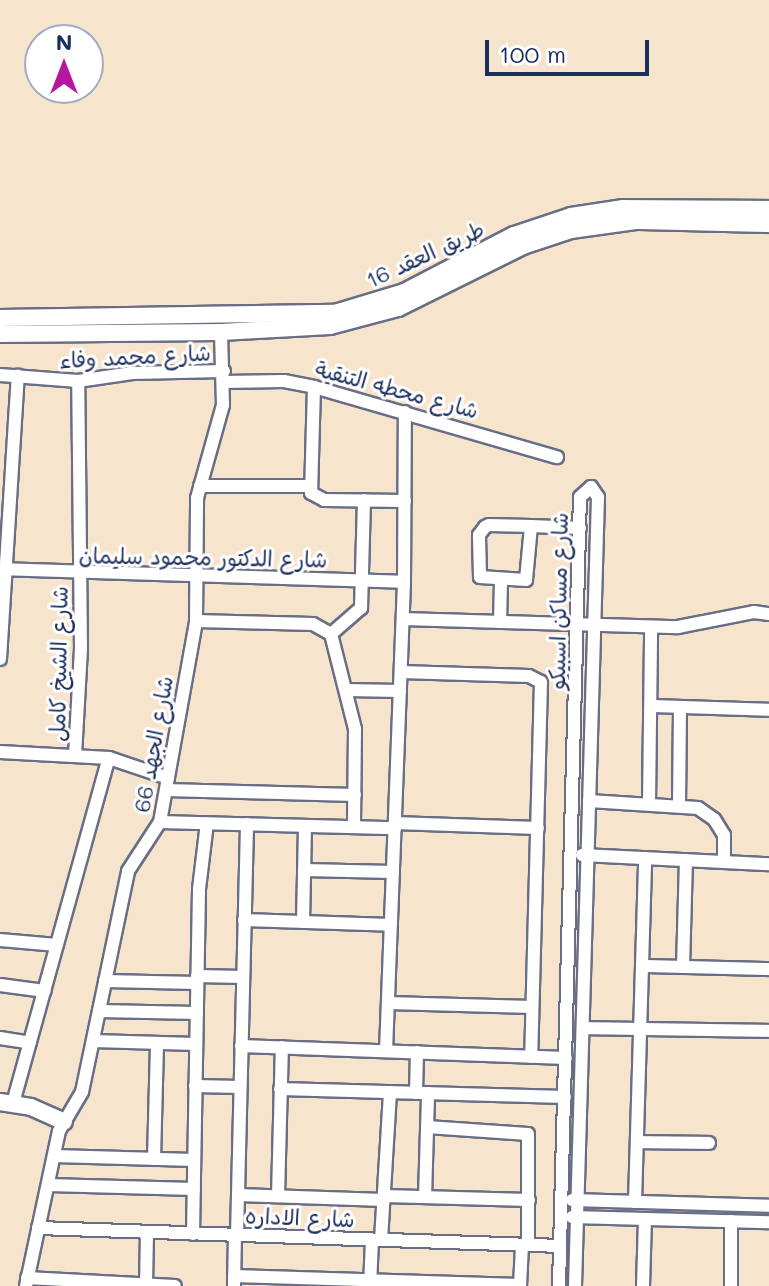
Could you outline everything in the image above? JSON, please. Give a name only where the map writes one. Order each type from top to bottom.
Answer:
[{"type":"street","name":"طريق العقد 16","points":[[0,318],[335,313],[404,292],[514,235],[571,216],[623,208],[769,209]]},
{"type":"street","name":"طريق العقد 16","points":[[0,334],[221,332],[330,326],[376,316],[423,298],[523,246],[588,226],[637,221],[769,224]]},
{"type":"street","name":"شارع الجهد 66","points":[[27,1282],[54,1156],[64,1122],[79,1100],[128,871],[160,822],[196,621],[200,486],[223,405],[221,332]]},
{"type":"street","name":"شارع محمد وفاء","points":[[0,375],[78,381],[132,373],[224,377]]},
{"type":"street","points":[[0,659],[2,570],[18,376]]},
{"type":"street","name":"شارع محطه التنقية","points":[[224,377],[284,381],[314,387],[557,457]]},
{"type":"street","name":"شارع الشيخ كامل","points":[[75,756],[80,574],[78,381]]},
{"type":"street","points":[[314,387],[309,486],[316,499],[405,501]]},
{"type":"street","points":[[386,1051],[403,619],[405,412]]},
{"type":"street","points":[[200,486],[309,486]]},
{"type":"street","name":"شارع مساكن اسبيكو","points":[[559,1286],[580,494],[591,487],[598,494],[575,1286]]},
{"type":"street","points":[[331,634],[359,612],[364,500]]},
{"type":"street","points":[[531,526],[529,576],[501,581],[484,580],[478,573],[481,530],[489,525],[531,526],[580,528]]},
{"type":"street","name":"شارع الدكتور محمود سليمان","points":[[2,570],[404,582]]},
{"type":"street","points":[[500,622],[501,581]]},
{"type":"street","points":[[403,619],[651,627],[704,625],[754,612],[769,614]]},
{"type":"street","points":[[196,621],[313,624],[331,634],[356,737],[354,827]]},
{"type":"street","points":[[649,803],[651,627]]},
{"type":"street","points":[[401,672],[529,676],[541,682],[531,1057]]},
{"type":"street","points":[[346,690],[400,691]]},
{"type":"street","points":[[651,706],[769,710]]},
{"type":"street","points":[[679,804],[680,707]]},
{"type":"street","points":[[0,752],[109,758],[167,784],[355,795]]},
{"type":"street","points":[[64,1122],[7,1102],[30,1043],[109,758]]},
{"type":"street","points":[[589,801],[679,804],[698,808],[714,819],[724,835],[724,862]]},
{"type":"street","points":[[160,822],[538,828]]},
{"type":"street","points":[[193,1234],[199,889],[207,823]]},
{"type":"street","points":[[247,824],[234,1281],[520,1286],[529,1200],[529,1139],[524,1130],[427,1127]]},
{"type":"street","points":[[303,922],[305,826]]},
{"type":"street","points":[[571,855],[769,864]]},
{"type":"street","points":[[635,1202],[645,858]]},
{"type":"street","points":[[683,967],[686,860]]},
{"type":"street","points":[[304,870],[393,872]]},
{"type":"street","points":[[244,920],[391,925]]},
{"type":"street","points":[[0,940],[57,945]]},
{"type":"street","points":[[642,966],[769,969]]},
{"type":"street","points":[[105,981],[243,977]]},
{"type":"street","points":[[0,985],[45,991]]},
{"type":"street","points":[[388,1003],[532,1007]]},
{"type":"street","points":[[99,1011],[197,1013]]},
{"type":"street","points":[[583,1028],[769,1031]]},
{"type":"street","points":[[0,1038],[30,1043]]},
{"type":"street","points":[[93,1041],[196,1044]]},
{"type":"street","points":[[154,1159],[157,1043]]},
{"type":"street","points":[[241,1046],[566,1058]]},
{"type":"street","points":[[278,1196],[282,1047]]},
{"type":"street","points":[[417,1052],[427,1127],[425,1197]]},
{"type":"street","points":[[195,1086],[240,1087]]},
{"type":"street","points":[[280,1089],[565,1097]]},
{"type":"street","points":[[370,1283],[384,1198],[390,1092]]},
{"type":"street","points":[[637,1142],[709,1143]]},
{"type":"street","points":[[54,1156],[194,1160]]},
{"type":"street","points":[[48,1185],[194,1189]]},
{"type":"street","points":[[238,1195],[529,1200]]},
{"type":"street","points":[[562,1200],[769,1206]]},
{"type":"street","points":[[561,1217],[769,1222]]},
{"type":"street","points":[[643,1286],[645,1219]]},
{"type":"street","points":[[731,1221],[731,1286]]},
{"type":"street","name":"شارع الاداره","points":[[38,1228],[560,1246]]},
{"type":"street","points":[[146,1285],[147,1232]]},
{"type":"street","points":[[27,1282],[175,1286]]}]
